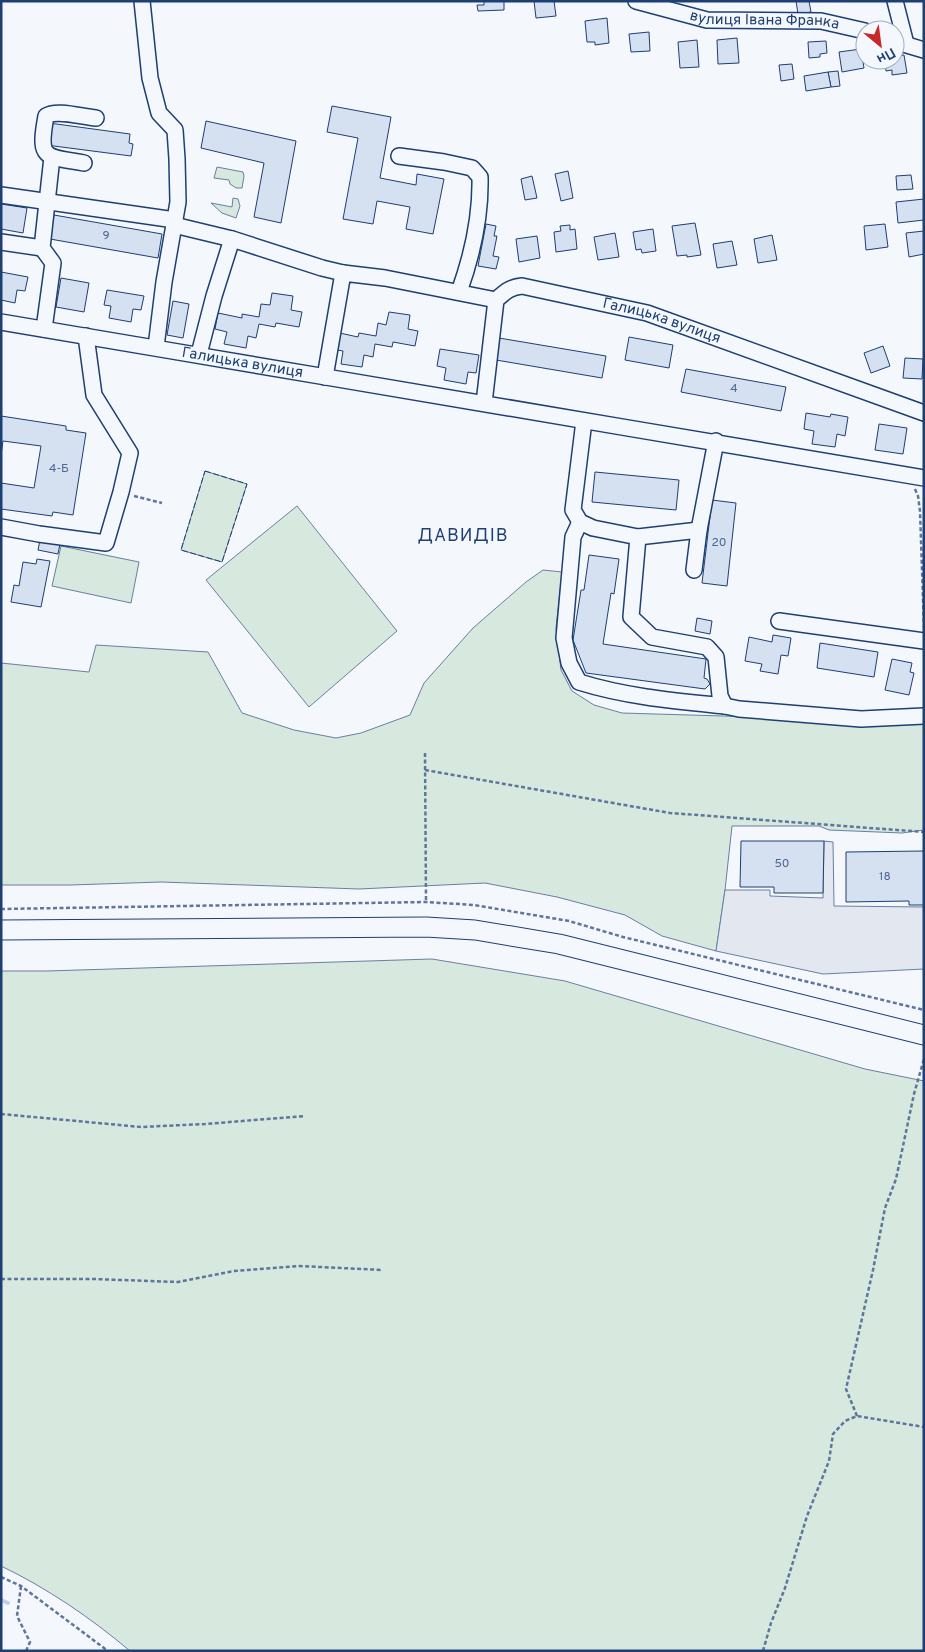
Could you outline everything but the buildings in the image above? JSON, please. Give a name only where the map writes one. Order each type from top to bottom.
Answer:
[{"type":"main road","points":[[1,930],[426,926],[475,930],[559,944],[924,1035]]},
{"type":"street","points":[[142,1],[150,78],[158,113],[175,130],[178,159],[178,202],[156,347]]},
{"type":"street","name":"вулиця Івана Франка","points":[[636,1],[706,20],[821,21],[855,29]]},
{"type":"street","points":[[895,1],[897,20]]},
{"type":"street","points":[[905,44],[924,50]]},
{"type":"street","points":[[84,163],[46,155],[42,139],[46,116],[57,113],[96,118]]},
{"type":"street","points":[[399,156],[472,168],[480,177],[480,192],[470,260],[459,292]]},
{"type":"street","points":[[44,329],[53,263],[42,248],[52,157]]},
{"type":"street","points":[[1,195],[174,222],[322,268],[343,273],[385,278],[496,300],[484,403]]},
{"type":"street","points":[[199,354],[214,296],[232,239]]},
{"type":"street","points":[[1,242],[42,248]]},
{"type":"street","points":[[325,377],[343,273]]},
{"type":"street","name":"Галицька вулиця","points":[[496,300],[514,286],[522,286],[647,313],[924,413]]},
{"type":"street","name":"Галицька вулиця","points":[[1,322],[199,354],[584,421],[716,441],[919,483]]},
{"type":"street","points":[[1,528],[106,543],[130,453],[94,395],[86,336]]},
{"type":"street","points":[[584,421],[573,510],[580,522],[593,528],[638,537],[699,530]]},
{"type":"street","points":[[694,570],[699,530],[716,441]]},
{"type":"street","points":[[580,522],[572,537],[564,638],[569,663],[580,682],[601,689],[656,700],[739,709],[861,719],[924,716]]},
{"type":"street","points":[[638,537],[631,617],[652,637],[707,647],[716,657],[720,696],[725,706]]},
{"type":"street","points":[[779,621],[924,641]]},
{"type":"path","points":[[919,483],[924,632]]},
{"type":"path","points":[[121,492],[162,503]]},
{"type":"path","points":[[425,753],[426,902]]},
{"type":"path","points":[[425,770],[670,813],[924,832]]},
{"type":"path","points":[[858,1416],[846,1390],[885,1208],[896,1179],[914,1094],[924,1059]]},
{"type":"path","points":[[1,1114],[141,1127],[305,1116]]},
{"type":"path","points":[[1,1279],[93,1279],[178,1282],[234,1271],[299,1266],[383,1270]]},
{"type":"path","points":[[763,1651],[807,1516],[829,1461],[833,1434],[845,1421],[858,1416],[924,1427]]},
{"type":"path","points":[[1,1577],[21,1586],[108,1651]]},
{"type":"path","points":[[21,1586],[18,1616],[30,1642],[26,1651]]},
{"type":"shaded area","points":[[217,167],[243,172],[242,188],[236,188],[230,184],[229,180],[214,178]]},
{"type":"shaded area","points":[[233,198],[238,199],[240,206],[236,218],[222,213],[211,203],[232,207]]},
{"type":"shaded area","points":[[205,471],[247,484],[222,562],[181,550]]},
{"type":"shaded area","points":[[297,506],[397,631],[309,707],[206,580]]},
{"type":"shaded area","points":[[61,546],[139,562],[131,603],[52,586]]},
{"type":"shaded area","points":[[543,570],[562,572],[556,628],[561,670],[572,691],[594,705],[622,713],[924,722],[924,830],[902,833],[829,830],[819,826],[732,826],[716,951],[662,936],[625,915],[557,897],[485,883],[359,889],[161,882],[1,885],[1,663],[89,672],[96,645],[208,652],[242,713],[294,730],[336,738],[361,733],[410,715],[424,683],[473,628],[526,582]]},
{"type":"shaded area","points":[[824,841],[833,842],[834,906],[924,907],[924,969],[823,974],[716,951],[725,890],[770,890],[770,896],[823,898]]},
{"type":"shaded area","points":[[432,959],[565,981],[865,1069],[924,1081],[924,1651],[130,1651],[68,1604],[1,1566],[1,971]]},
{"type":"waterway","points":[[1,1600],[8,1603]]},
{"type":"fence","points":[[205,471],[247,484],[222,562],[181,550],[205,471]]},
{"type":"district","name":"ДАВИДІВ","points":[[463,536]]}]
